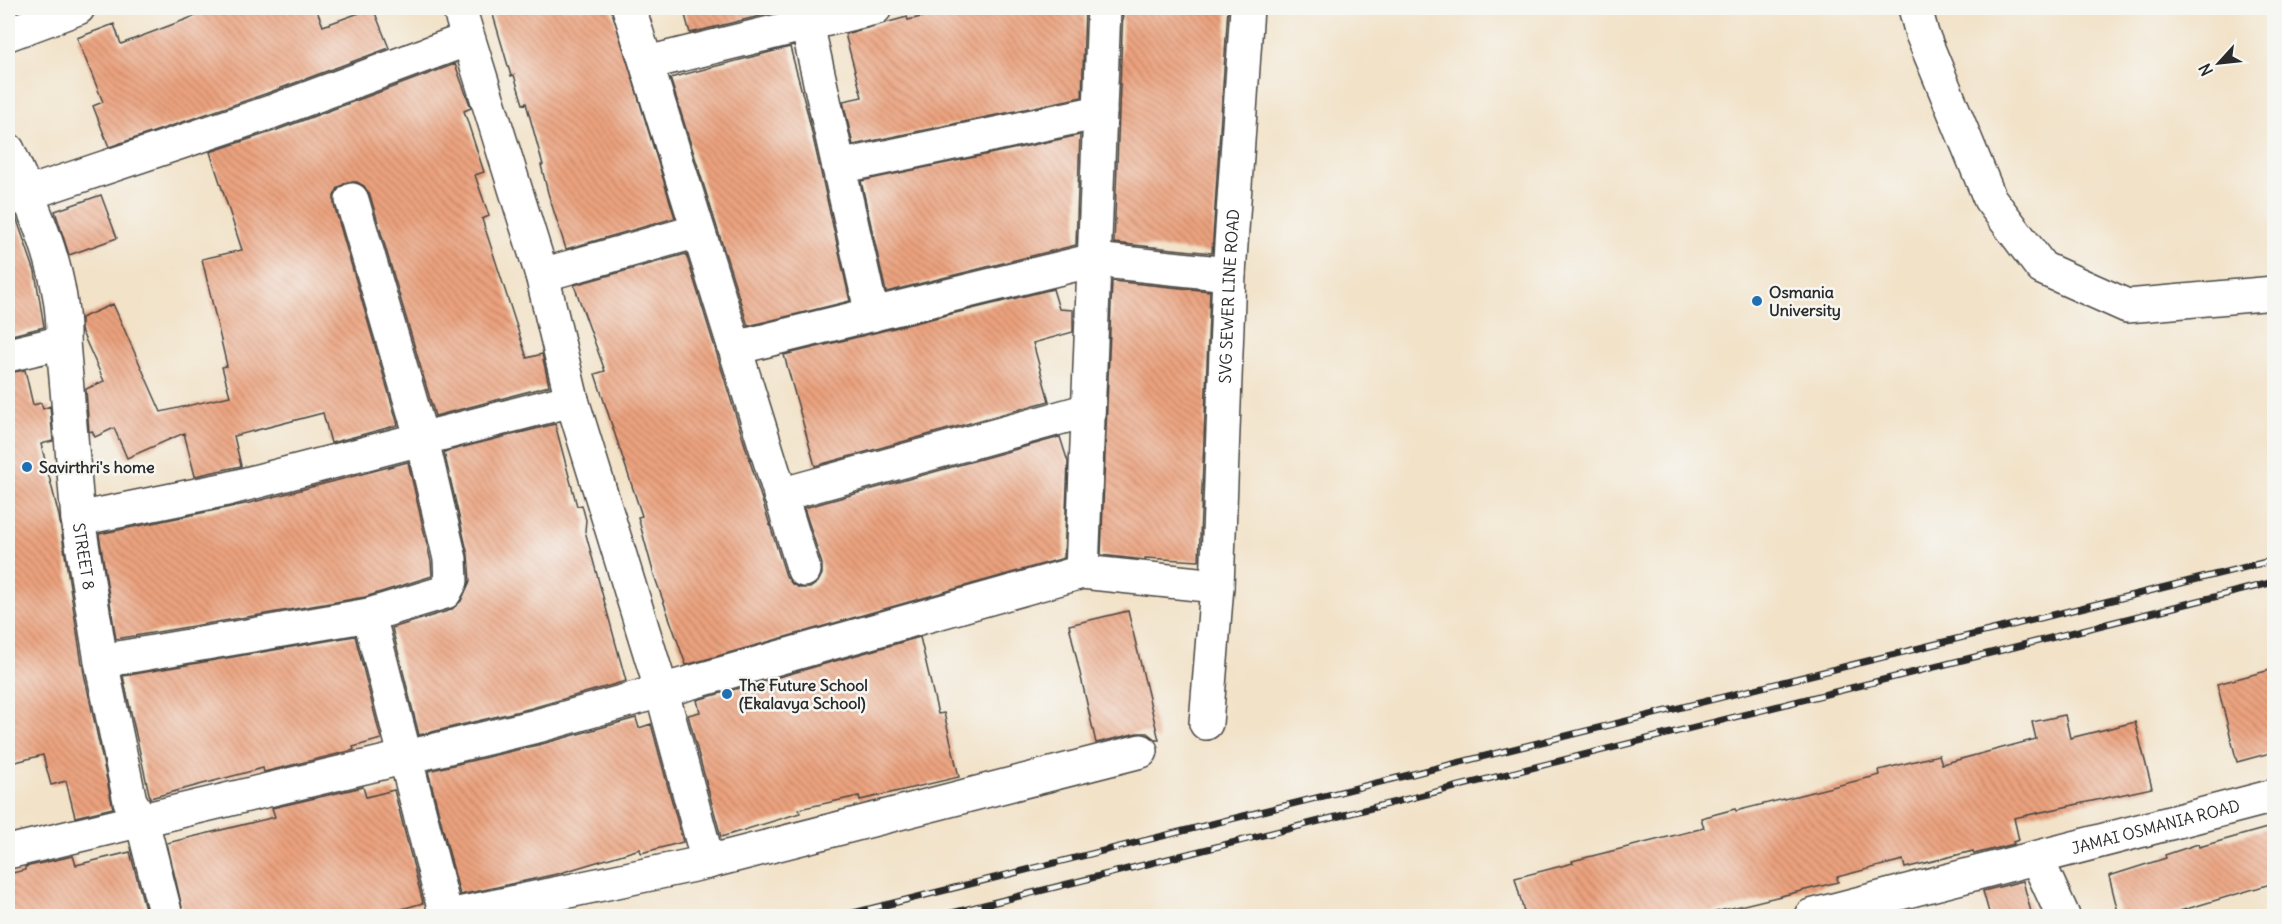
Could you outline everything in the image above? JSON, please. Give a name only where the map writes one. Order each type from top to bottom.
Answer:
[{"type":"street","points":[[8,34],[78,8]]},
{"type":"street","points":[[459,8],[542,275],[572,400],[662,692],[708,862]]},
{"type":"street","points":[[629,8],[804,570]]},
{"type":"street","points":[[647,63],[875,8]]},
{"type":"street","points":[[1082,572],[1104,8]]},
{"type":"street","name":"SVG SEWER LINE ROAD","points":[[1206,723],[1217,586],[1229,274],[1246,8]]},
{"type":"street","points":[[1915,8],[1922,34],[1989,199],[2042,268],[2127,306],[2274,293]]},
{"type":"street","points":[[807,24],[872,315]]},
{"type":"street","points":[[17,197],[272,112],[468,39]]},
{"type":"street","points":[[839,167],[1100,112]]},
{"type":"street","name":"STREET 8","points":[[8,150],[17,197],[55,268],[64,318],[63,342],[78,519],[101,661],[130,801],[142,821],[166,916]]},
{"type":"street","points":[[101,661],[369,615],[445,592],[451,581],[450,559],[422,440],[352,200]]},
{"type":"street","points":[[542,275],[699,231]]},
{"type":"street","points":[[735,348],[1094,260],[1229,274]]},
{"type":"street","points":[[8,355],[63,342]]},
{"type":"street","points":[[78,519],[227,489],[572,400]]},
{"type":"street","points":[[780,495],[1088,410]]},
{"type":"street","points":[[8,852],[537,726],[1082,572],[1217,586]]},
{"type":"street","points":[[369,615],[447,916],[708,862],[1142,751]]},
{"type":"street","name":"JAMAI OSMANIA ROAD","points":[[1811,916],[2274,796]]},
{"type":"street","points":[[2037,859],[2063,916]]},
{"type":"building","points":[[216,8],[316,8],[323,26],[373,8],[389,48],[265,94],[109,147],[93,106],[103,102],[77,38],[114,24],[121,44]]},
{"type":"building","points":[[491,8],[611,8],[675,218],[566,249],[548,193],[526,103],[523,104],[514,75],[511,76]]},
{"type":"building","points":[[683,8],[779,8],[780,11],[690,33]]},
{"type":"building","points":[[959,8],[1085,8],[1082,97],[853,145],[843,101],[862,97],[845,34],[907,17],[908,20]]},
{"type":"building","points":[[1123,8],[1228,8],[1212,253],[1114,243]]},
{"type":"building","points":[[790,47],[807,111],[850,301],[748,326],[670,78]]},
{"type":"building","points":[[455,64],[471,108],[464,111],[484,172],[475,175],[489,216],[482,219],[527,358],[542,354],[549,386],[435,416],[370,195],[364,186],[357,182],[347,182],[338,188],[334,196],[334,205],[398,425],[331,443],[323,413],[234,436],[241,466],[195,476],[184,433],[127,458],[114,428],[95,437],[92,431],[89,432],[86,389],[104,381],[81,330],[81,318],[113,304],[161,412],[230,396],[222,367],[227,366],[202,259],[242,250],[210,152],[277,130]]},
{"type":"building","points":[[1080,135],[1076,245],[886,292],[861,181]]},
{"type":"building","points":[[101,195],[117,238],[69,255],[55,211]]},
{"type":"building","points":[[16,217],[35,272],[44,327],[8,336],[8,218]]},
{"type":"building","points":[[686,254],[786,576],[792,584],[800,588],[810,588],[818,582],[822,574],[822,564],[804,508],[1060,437],[1068,462],[1064,558],[686,665],[654,575],[638,517],[642,516],[595,374],[605,371],[574,285]]},
{"type":"building","points":[[1112,281],[1210,291],[1199,561],[1145,558],[1145,560],[1101,555]]},
{"type":"building","points":[[1053,289],[1059,309],[1073,310],[1073,332],[1033,343],[1049,401],[815,466],[784,355]]},
{"type":"building","points":[[25,370],[33,405],[41,403],[43,409],[50,406],[53,441],[41,444],[59,516],[82,664],[113,808],[75,817],[66,781],[51,785],[43,755],[8,764],[8,373]]},
{"type":"building","points":[[555,424],[577,506],[582,505],[586,520],[585,531],[626,681],[532,708],[419,735],[392,628],[451,610],[461,601],[470,581],[468,555],[444,452]]},
{"type":"building","points":[[408,462],[431,562],[432,576],[365,597],[116,639],[99,534],[250,503]]},
{"type":"building","points":[[1128,611],[1159,740],[1147,733],[1137,733],[1096,743],[1069,625]]},
{"type":"building","points":[[355,636],[381,739],[353,747],[354,750],[264,772],[263,768],[150,798],[123,676]]},
{"type":"building","points":[[920,637],[938,714],[944,713],[959,777],[860,800],[859,796],[799,809],[800,813],[721,837],[688,715],[700,712],[697,700]]},
{"type":"building","points":[[2274,669],[2274,752],[2237,762],[2217,684]]},
{"type":"building","points":[[2065,715],[2070,738],[2135,722],[2152,788],[2014,818],[2019,840],[2013,842],[2014,844],[1974,854],[1973,851],[1905,868],[1903,860],[1837,877],[1838,882],[1699,916],[1525,916],[1515,878],[1573,863],[1572,861],[1704,828],[1701,818],[1880,775],[1879,770],[1939,755],[1942,764],[2036,739],[2032,722]]},
{"type":"building","points":[[636,718],[639,728],[651,724],[683,842],[641,853],[640,849],[557,874],[460,895],[428,771],[542,744]]},
{"type":"building","points":[[363,787],[366,797],[394,790],[423,903],[377,916],[184,916],[167,843],[275,817],[272,808]]},
{"type":"building","points":[[2274,826],[2274,883],[2163,916],[2119,916],[2109,876],[2166,858],[2165,855],[2198,844],[2199,847]]},
{"type":"building","points":[[130,852],[147,916],[11,916],[8,901],[8,874],[25,870],[25,867],[73,856],[76,865]]},
{"type":"building","points":[[2023,881],[2032,916],[1990,916],[1983,891]]},
{"type":"railway","points":[[841,916],[2274,560]]},
{"type":"railway","points":[[940,916],[2274,582]]},
{"type":"place","name":"Osmania University","points":[[1757,301]]},
{"type":"place","name":"Savirthri's home","points":[[27,467]]},
{"type":"place","name":"The Future School (Ekalavya School)","points":[[727,694]]}]
